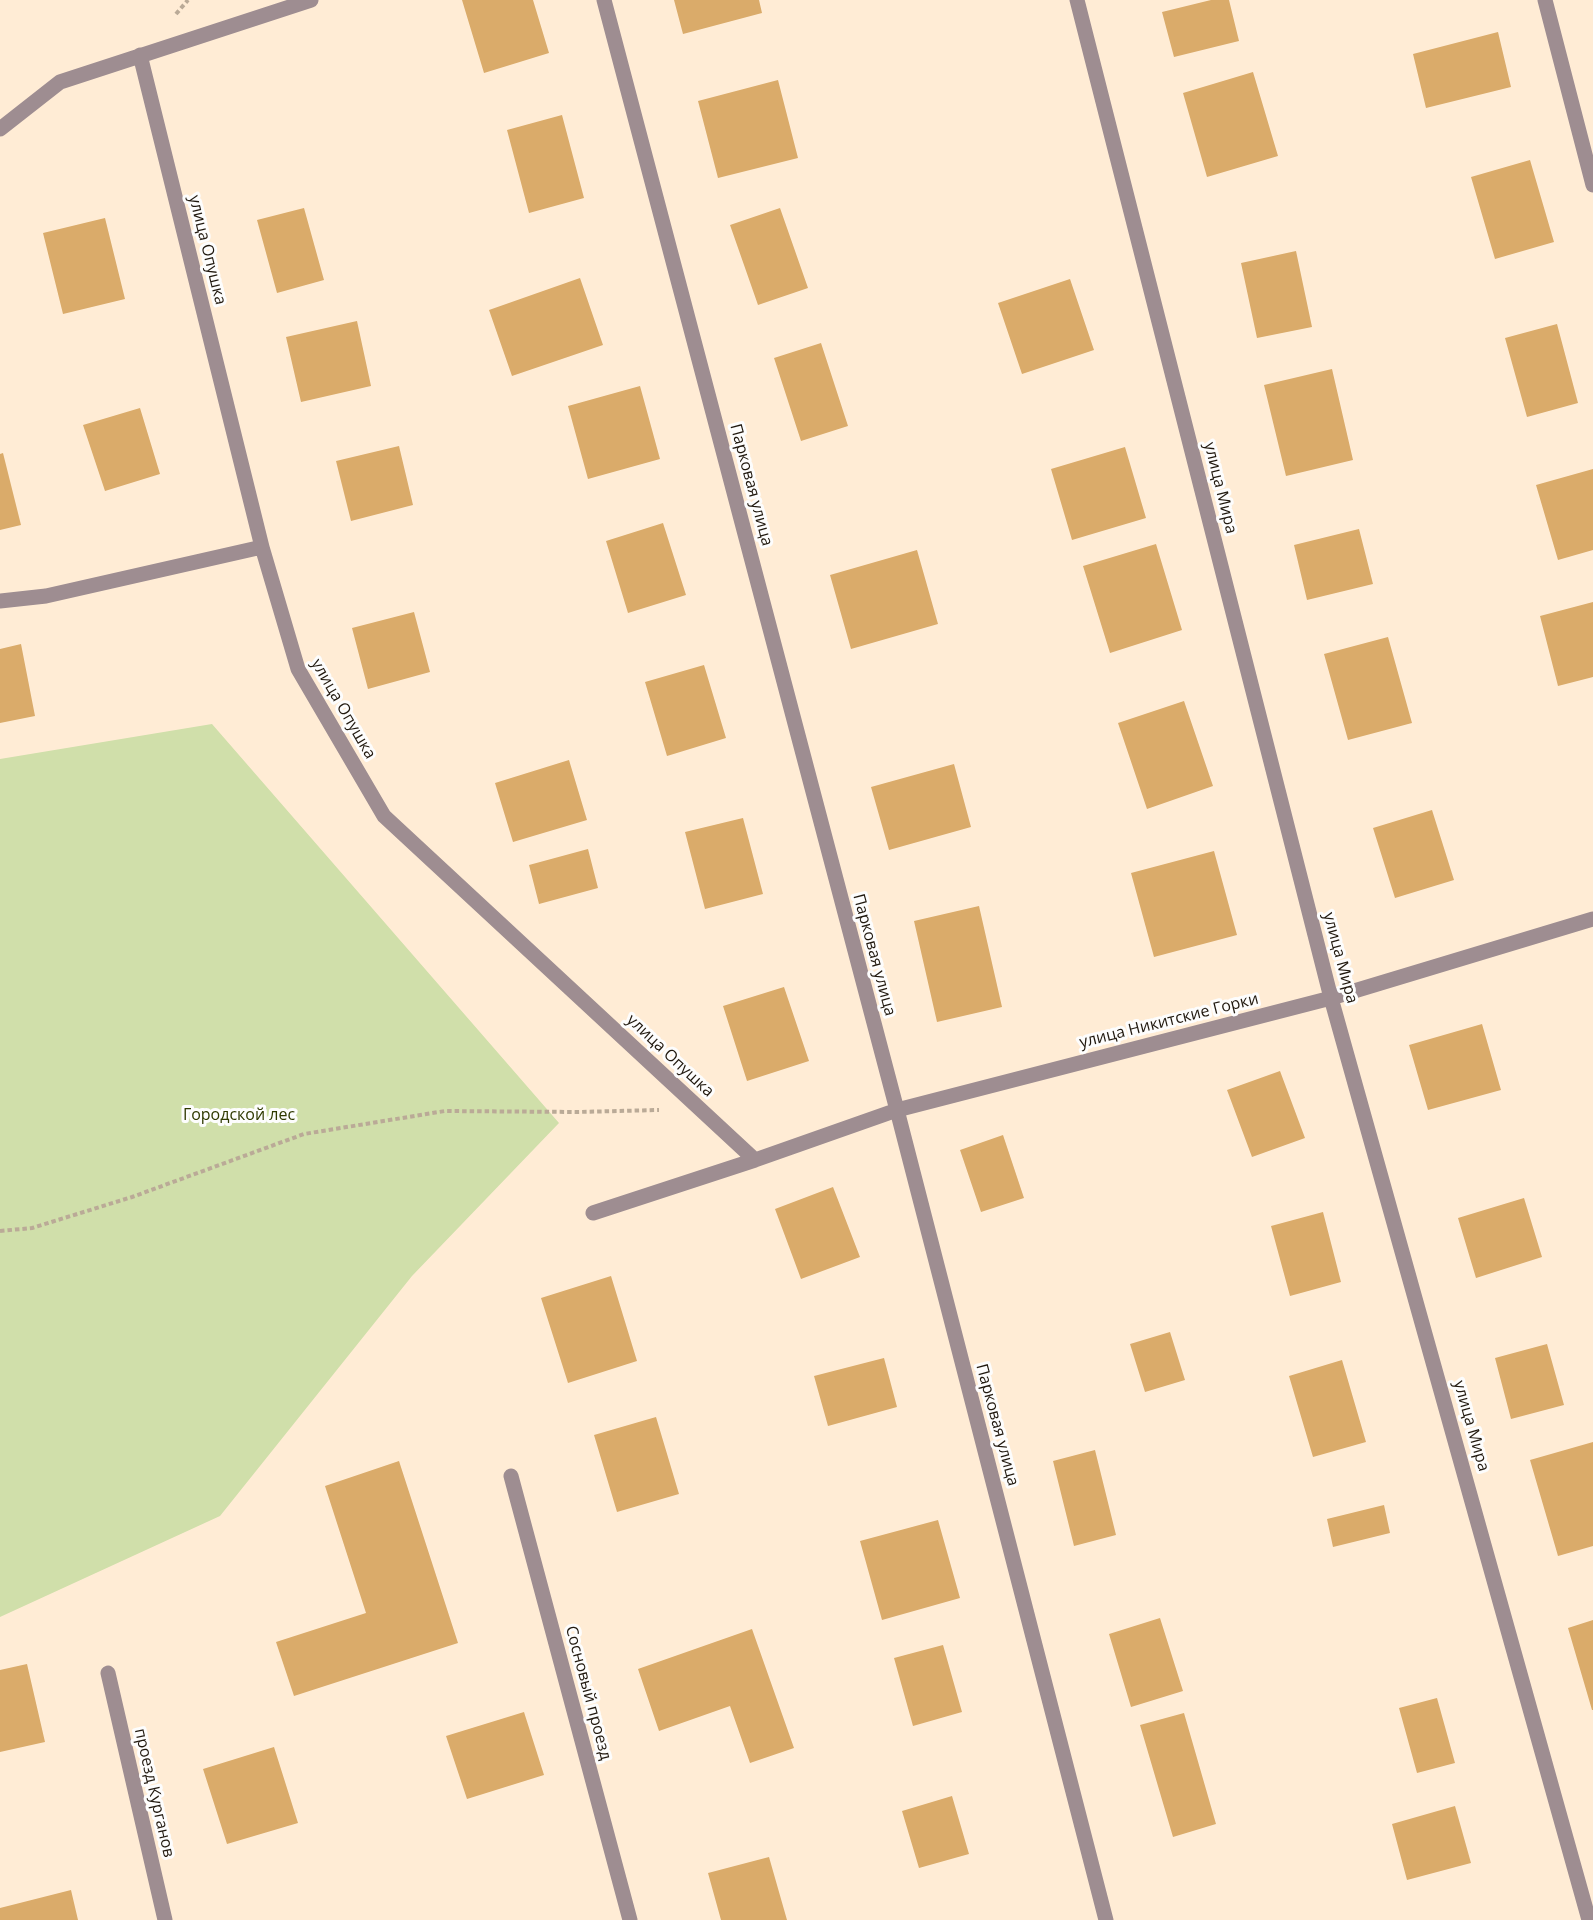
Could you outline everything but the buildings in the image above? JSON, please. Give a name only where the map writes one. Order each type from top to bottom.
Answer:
[{"type":"street","points":[[0,129],[60,82],[310,0]]},
{"type":"street","name":"Парковая улица","points":[[604,0],[897,1110],[1106,1920]]},
{"type":"street","name":"улица Мира","points":[[1077,0],[1331,998],[1589,1920]]},
{"type":"street","points":[[1545,0],[1593,185]]},
{"type":"street","name":"улица Опушка","points":[[140,55],[262,547],[298,669],[384,816],[755,1160]]},
{"type":"street","points":[[0,601],[46,596],[262,547]]},
{"type":"street","name":"улица Никитские Горки","points":[[593,1213],[897,1110],[1331,998],[1593,919]]},
{"type":"street","name":"Сосновый проезд","points":[[511,1476],[630,1920]]},
{"type":"street","name":"проезд Курганов","points":[[108,1673],[165,1920]]},
{"type":"path","points":[[0,1231],[32,1228],[132,1197],[304,1134],[446,1111],[577,1112],[658,1109],[667,1114]]},
{"type":"green space","name":"Городской лес","points":[[212,724],[559,1123],[412,1276],[220,1516],[0,1617],[0,759]]}]
